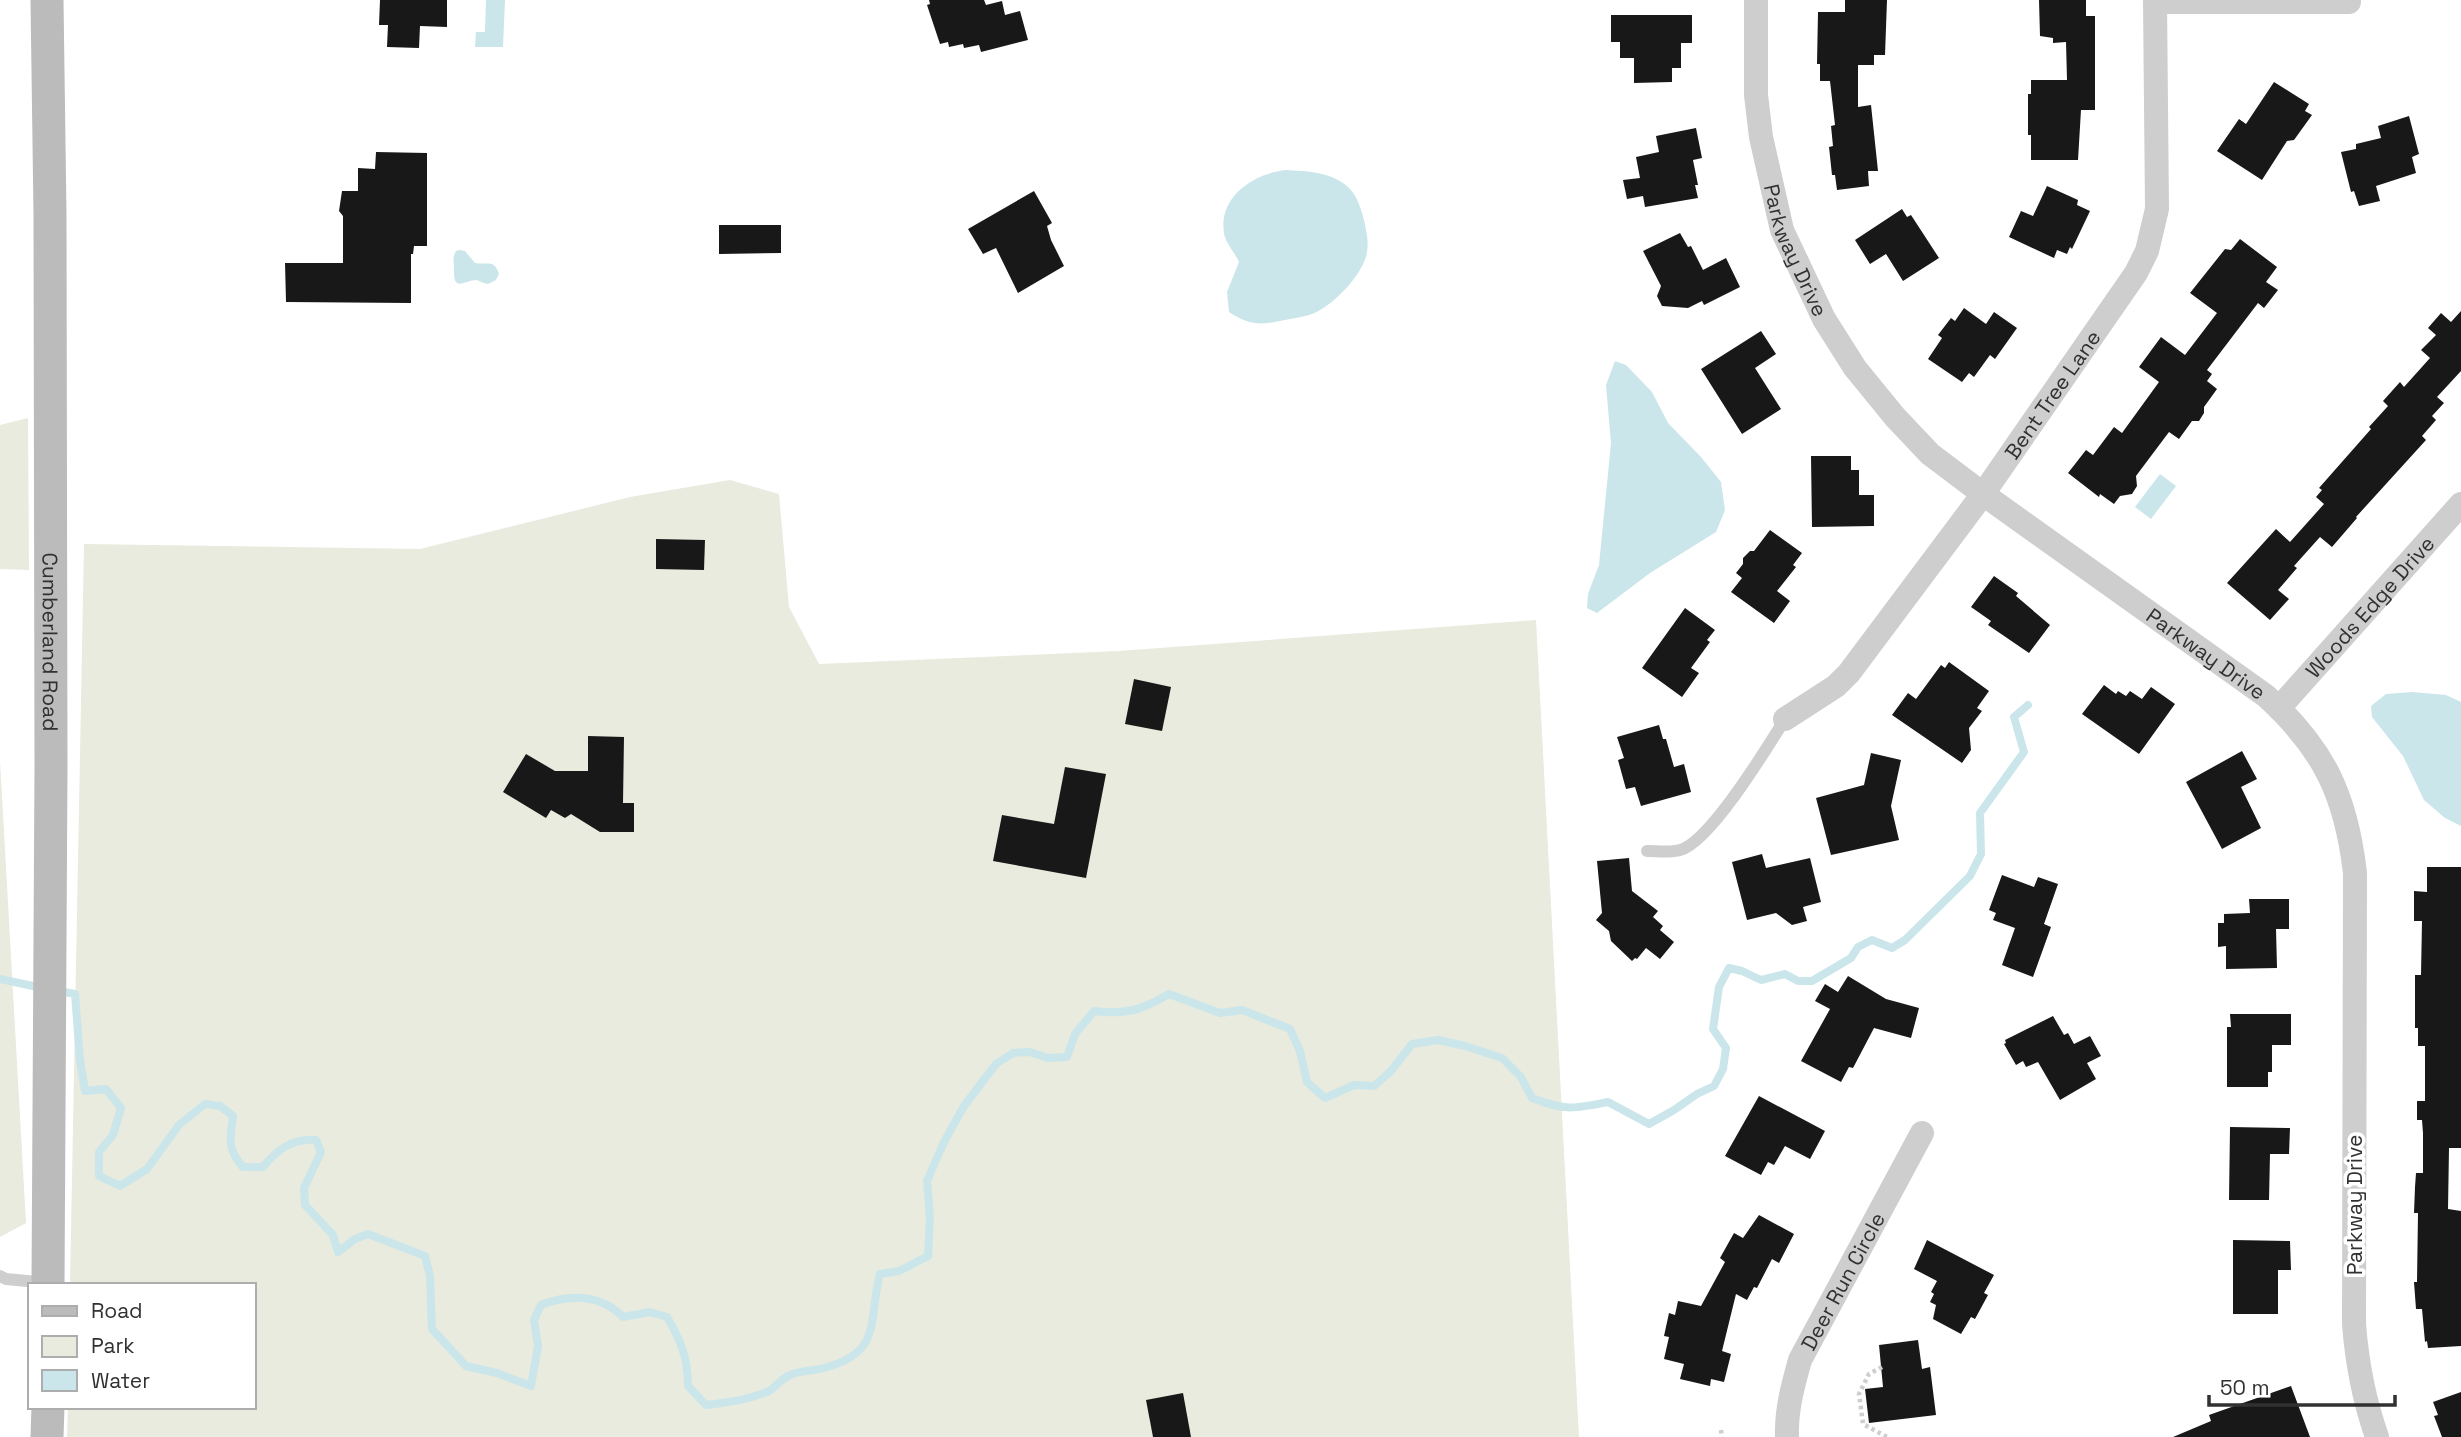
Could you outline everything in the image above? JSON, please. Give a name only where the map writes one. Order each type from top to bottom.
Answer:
[{"type":"main road","name":"Cumberland Road","points":[[47,0],[50,214],[48,1283]]},
{"type":"main road","points":[[47,1437],[48,1409]]},
{"type":"street","name":"Parkway Drive","points":[[1756,0],[1756,94],[1761,137],[1782,230],[1824,319],[1855,368],[1930,454],[2279,708],[2323,761],[2344,811],[2352,844],[2355,873],[2354,1324],[2357,1361],[2367,1410],[2376,1437]]},
{"type":"street","name":"Bent Tree Lane","points":[[1785,719],[1836,686],[1849,673],[1983,494],[2136,273],[2147,251],[2157,209],[2155,1]]},
{"type":"street","points":[[2155,1],[2349,2]]},
{"type":"street","name":"Woods Edge Drive","points":[[2279,708],[2461,504]]},
{"type":"street","name":"Deer Run Circle","points":[[1787,1437],[1792,1388],[1800,1360],[1922,1133]]},
{"type":"lane","points":[[1647,851],[1679,850],[1694,843],[1754,769],[1785,719]]},
{"type":"lane","points":[[0,1276],[40,1283]]},
{"type":"path","points":[[1882,1367],[1869,1374],[1859,1396],[1863,1424],[1887,1437]]},
{"type":"path","points":[[1721,1430],[1722,1437]]},
{"type":"green space","points":[[28,418],[29,570],[0,569],[0,425]]},
{"type":"green space","points":[[730,480],[779,494],[789,607],[819,664],[1119,651],[1536,620],[1579,1437],[67,1437],[68,1409],[256,1409],[256,1283],[70,1283],[84,544],[420,549],[630,497]]},
{"type":"green space","points":[[0,761],[26,1223],[0,1237]]},
{"type":"water","points":[[486,0],[505,0],[503,47],[475,47],[476,32],[485,32]]},
{"type":"water","points":[[1286,170],[1327,175],[1351,190],[1363,216],[1367,236],[1365,261],[1346,289],[1320,310],[1277,322],[1250,322],[1229,312],[1227,292],[1239,262],[1225,236],[1224,220],[1227,208],[1241,189],[1262,176]]},
{"type":"water","points":[[456,251],[465,251],[475,263],[495,266],[499,274],[496,280],[488,284],[477,280],[457,283],[454,276],[454,257]]},
{"type":"water","points":[[1615,361],[1626,365],[1652,392],[1668,423],[1721,482],[1725,510],[1716,532],[1650,573],[1597,613],[1587,608],[1588,594],[1599,565],[1611,443],[1606,385]]},
{"type":"water","points":[[2160,474],[2176,486],[2151,519],[2135,507]]},
{"type":"water","points":[[2412,692],[2446,695],[2461,702],[2461,826],[2445,818],[2424,800],[2403,756],[2372,717],[2371,706],[2386,694]]},
{"type":"building","points":[[380,0],[447,0],[447,27],[420,26],[419,48],[387,47],[388,25],[379,25]]},
{"type":"building","points":[[929,0],[984,0],[986,5],[1002,1],[1005,15],[1020,11],[1028,40],[981,52],[979,45],[964,48],[963,44],[949,47],[948,42],[940,44],[927,5],[930,4]]},
{"type":"building","points":[[1845,0],[1887,0],[1885,55],[1874,55],[1874,65],[1858,65],[1858,107],[1871,105],[1878,171],[1868,171],[1869,186],[1837,190],[1835,175],[1832,175],[1829,147],[1833,146],[1831,126],[1835,125],[1830,81],[1820,81],[1820,64],[1817,64],[1818,12],[1845,12]]},
{"type":"building","points":[[2039,0],[2086,0],[2086,16],[2095,16],[2095,110],[2081,110],[2078,160],[2031,160],[2028,94],[2031,94],[2031,80],[2067,80],[2066,42],[2053,43],[2053,38],[2040,36]]},
{"type":"building","points":[[1611,15],[1692,15],[1692,43],[1681,43],[1681,68],[1672,68],[1672,82],[1634,83],[1634,58],[1620,58],[1620,42],[1611,42]]},
{"type":"building","points":[[2274,82],[2309,104],[2305,111],[2312,115],[2294,140],[2287,141],[2262,180],[2217,151],[2239,119],[2246,124]]},
{"type":"building","points":[[2409,116],[2419,154],[2412,157],[2416,173],[2376,186],[2380,201],[2359,206],[2354,191],[2351,192],[2341,152],[2356,149],[2356,144],[2381,138],[2378,126]]},
{"type":"building","points":[[1696,128],[1702,158],[1693,160],[1698,198],[1645,207],[1643,196],[1627,199],[1623,180],[1640,178],[1636,157],[1659,152],[1656,136]]},
{"type":"building","points":[[376,152],[427,153],[427,246],[414,246],[411,254],[411,303],[286,302],[285,263],[343,263],[343,216],[339,211],[342,191],[358,191],[358,168],[375,169]]},
{"type":"building","points":[[2047,186],[2078,200],[2077,205],[2090,211],[2072,249],[2070,247],[2067,254],[2057,250],[2054,258],[2009,237],[2021,211],[2033,216]]},
{"type":"building","points":[[1034,191],[1052,223],[1047,226],[1064,266],[1018,293],[996,248],[983,254],[968,229]]},
{"type":"building","points":[[1902,209],[1907,217],[1911,215],[1939,258],[1903,281],[1886,254],[1870,264],[1855,240]]},
{"type":"building","points":[[719,225],[781,225],[781,253],[719,254]]},
{"type":"building","points":[[1680,233],[1688,247],[1691,246],[1703,270],[1726,258],[1740,287],[1704,305],[1702,301],[1688,308],[1662,306],[1657,296],[1661,286],[1643,251]]},
{"type":"building","points":[[2240,239],[2277,267],[2266,282],[2278,290],[2264,308],[2258,303],[2207,370],[2212,374],[2207,381],[2217,389],[2204,407],[2199,421],[2192,421],[2179,439],[2169,432],[2136,476],[2137,486],[2132,494],[2120,496],[2114,504],[2100,494],[2099,497],[2068,473],[2086,450],[2093,455],[2114,427],[2122,433],[2159,382],[2139,367],[2161,337],[2185,355],[2217,313],[2190,293],[2225,249],[2231,250]]},
{"type":"building","points":[[1964,308],[1986,324],[1994,312],[2017,328],[1995,359],[1990,355],[1974,377],[1969,373],[1962,382],[1928,359],[1942,338],[1938,335],[1951,318],[1955,321]]},
{"type":"building","points":[[2461,311],[2461,371],[2437,397],[2444,403],[2432,416],[2436,420],[2422,436],[2426,440],[2332,547],[2320,537],[2294,566],[2297,568],[2278,590],[2289,599],[2270,620],[2227,583],[2276,529],[2290,542],[2324,504],[2316,497],[2322,490],[2319,488],[2388,406],[2383,401],[2400,382],[2404,387],[2430,358],[2421,350],[2436,335],[2428,328],[2441,313],[2451,322]]},
{"type":"building","points":[[1761,331],[1776,354],[1755,368],[1781,409],[1742,434],[1701,369]]},
{"type":"building","points":[[1811,456],[1851,456],[1851,470],[1859,470],[1859,495],[1874,495],[1874,526],[1812,527]]},
{"type":"building","points":[[1770,530],[1802,553],[1793,565],[1796,567],[1777,591],[1790,601],[1774,623],[1731,592],[1742,578],[1736,573],[1743,564],[1743,558],[1750,551],[1754,551]]},
{"type":"building","points":[[656,539],[705,540],[704,570],[656,569]]},
{"type":"building","points":[[1994,576],[2018,593],[2016,596],[2050,625],[2029,653],[1988,625],[1991,621],[1971,607]]},
{"type":"building","points":[[1685,608],[1715,630],[1707,640],[1710,642],[1691,668],[1699,673],[1682,697],[1642,668]]},
{"type":"building","points":[[1949,662],[1989,691],[1977,708],[1982,711],[1969,728],[1971,750],[1962,763],[1892,715],[1908,693],[1916,699],[1941,665],[1945,668]]},
{"type":"building","points":[[1134,679],[1171,687],[1162,731],[1125,724]]},
{"type":"building","points":[[2104,685],[2116,694],[2118,691],[2126,696],[2130,691],[2142,699],[2151,687],[2175,704],[2139,754],[2082,714]]},
{"type":"building","points":[[1659,725],[1674,767],[1684,764],[1691,792],[1641,806],[1635,787],[1626,789],[1618,760],[1624,758],[1617,737]]},
{"type":"building","points":[[588,736],[624,737],[623,803],[634,803],[634,832],[600,832],[571,814],[565,818],[551,810],[546,818],[503,792],[526,754],[555,771],[588,771]]},
{"type":"building","points":[[2242,751],[2257,779],[2241,787],[2261,828],[2222,849],[2186,782]]},
{"type":"building","points":[[1871,753],[1901,760],[1891,806],[1899,840],[1831,855],[1816,798],[1864,785]]},
{"type":"building","points":[[1065,767],[1106,774],[1086,878],[993,861],[1002,815],[1054,824]]},
{"type":"building","points":[[1762,854],[1766,868],[1810,858],[1821,902],[1803,907],[1807,921],[1792,925],[1776,913],[1747,920],[1732,862]]},
{"type":"building","points":[[1629,858],[1632,891],[1658,911],[1653,917],[1663,926],[1660,930],[1674,942],[1660,959],[1646,948],[1632,961],[1611,941],[1609,931],[1596,920],[1602,913],[1597,861]]},
{"type":"building","points":[[2427,867],[2461,867],[2461,1148],[2449,1148],[2448,1209],[2461,1211],[2461,1346],[2428,1348],[2422,1309],[2416,1309],[2414,1282],[2417,1282],[2418,1213],[2414,1213],[2416,1173],[2423,1173],[2422,1120],[2417,1120],[2417,1101],[2425,1101],[2425,1046],[2418,1046],[2418,1028],[2415,1028],[2415,975],[2421,975],[2422,921],[2414,921],[2414,891],[2427,892]]},
{"type":"building","points":[[2002,875],[2034,887],[2038,877],[2058,884],[2044,924],[2051,927],[2033,977],[2002,965],[2015,928],[1993,920],[1996,913],[1989,910]]},
{"type":"building","points":[[2249,899],[2289,899],[2289,929],[2276,929],[2277,968],[2226,969],[2226,946],[2218,947],[2218,923],[2224,923],[2224,914],[2250,913]]},
{"type":"building","points":[[1848,976],[1886,999],[1919,1008],[1911,1038],[1874,1028],[1853,1068],[1849,1067],[1841,1082],[1801,1061],[1830,1009],[1815,1001],[1825,984],[1838,992]]},
{"type":"building","points":[[2230,1014],[2291,1014],[2291,1045],[2272,1045],[2272,1072],[2268,1072],[2268,1087],[2227,1087],[2227,1027],[2231,1027]]},
{"type":"building","points":[[2053,1016],[2064,1035],[2068,1033],[2074,1044],[2090,1036],[2101,1056],[2087,1063],[2096,1079],[2060,1100],[2038,1062],[2026,1067],[2023,1061],[2016,1065],[2004,1044],[2005,1040]]},
{"type":"building","points":[[1759,1096],[1825,1131],[1810,1159],[1785,1146],[1774,1165],[1768,1162],[1761,1175],[1725,1156]]},
{"type":"building","points":[[2230,1127],[2290,1128],[2289,1154],[2270,1154],[2269,1200],[2229,1200]]},
{"type":"building","points":[[1759,1215],[1794,1234],[1779,1263],[1772,1259],[1757,1288],[1754,1287],[1747,1300],[1736,1294],[1722,1351],[1731,1354],[1724,1382],[1711,1379],[1710,1386],[1680,1379],[1684,1364],[1664,1359],[1669,1337],[1664,1336],[1669,1313],[1675,1315],[1678,1301],[1701,1306],[1725,1262],[1720,1258],[1734,1233],[1743,1238]]},
{"type":"building","points":[[1927,1240],[1994,1275],[1984,1293],[1988,1295],[1975,1319],[1971,1317],[1961,1334],[1933,1319],[1936,1305],[1930,1302],[1934,1294],[1931,1292],[1937,1281],[1914,1269]]},
{"type":"building","points":[[2233,1240],[2290,1241],[2291,1270],[2278,1270],[2278,1314],[2233,1314]]},
{"type":"building","points":[[1918,1340],[1922,1369],[1930,1367],[1936,1415],[1869,1423],[1865,1389],[1883,1387],[1879,1345]]},
{"type":"building","points":[[2291,1386],[2310,1437],[2173,1437],[2211,1421],[2209,1415]]},
{"type":"building","points":[[2461,1392],[2461,1437],[2442,1437],[2434,1416],[2438,1415],[2433,1402]]},
{"type":"building","points":[[1183,1393],[1191,1437],[1153,1437],[1146,1400]]},
{"type":"waterway","points":[[59,991],[75,994],[85,1091],[106,1089],[121,1108],[113,1135],[99,1152],[99,1176],[120,1186],[147,1169],[179,1125],[205,1104],[220,1106],[233,1116],[232,1149],[243,1167],[263,1167],[286,1146],[300,1141],[316,1140],[321,1152],[304,1188],[305,1205],[333,1235],[338,1252],[355,1239],[368,1234],[425,1256],[430,1276],[432,1329],[466,1366],[497,1373],[531,1386],[538,1346],[534,1320],[541,1305],[563,1299],[584,1298],[605,1304],[623,1317],[650,1312],[667,1317],[683,1350],[688,1386],[706,1405],[722,1403],[761,1394],[790,1375],[845,1361],[857,1352],[870,1331],[880,1274],[899,1271],[928,1256],[930,1218],[927,1181],[964,1106],[996,1064],[1013,1053],[1030,1052],[1048,1058],[1067,1057],[1075,1034],[1094,1011],[1133,1010],[1169,994],[1220,1013],[1242,1010],[1290,1029],[1300,1051],[1307,1082],[1325,1098],[1354,1085],[1374,1086],[1391,1071],[1412,1044],[1438,1040],[1502,1058],[1521,1077],[1532,1098],[1570,1107],[1608,1102],[1649,1124],[1714,1086],[1723,1069],[1726,1048],[1713,1029],[1719,987],[1729,968],[1761,980],[1785,974],[1798,981],[1812,981],[1851,958],[1858,947],[1872,940],[1892,948],[1905,940],[1970,876],[1981,854],[1980,813],[2024,752],[2014,717],[2028,705]]},
{"type":"waterway","points":[[0,979],[42,988]]}]
